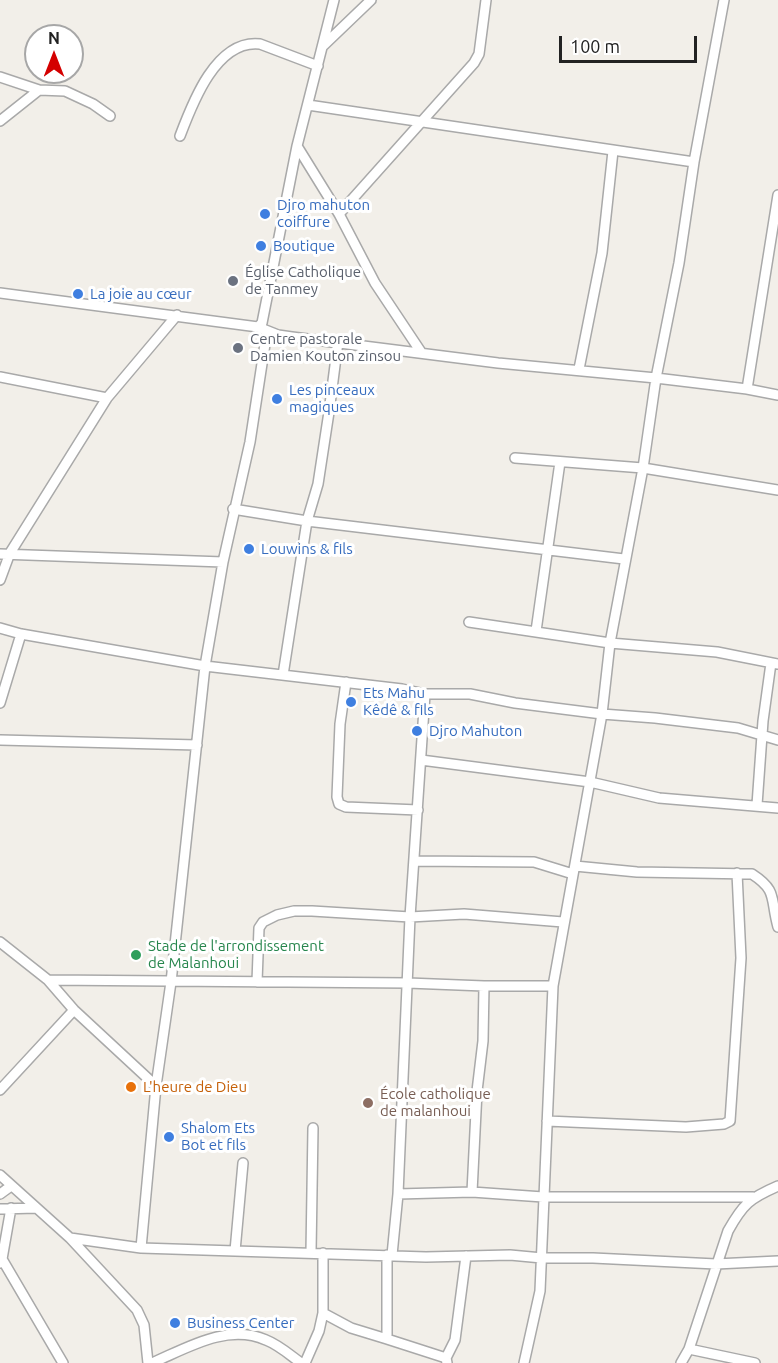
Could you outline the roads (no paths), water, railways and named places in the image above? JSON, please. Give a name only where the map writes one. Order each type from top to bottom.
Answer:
[{"type":"street","points":[[141,1248],[156,1086],[171,982],[205,666],[233,509],[250,442],[262,323],[297,146],[333,0]]},
{"type":"street","points":[[323,46],[371,0]]},
{"type":"street","points":[[339,214],[474,63],[479,54],[486,0]]},
{"type":"street","points":[[524,1363],[540,1292],[553,986],[602,714],[610,642],[624,559],[643,468],[656,378],[724,0]]},
{"type":"street","points":[[180,136],[187,116],[208,75],[220,61],[236,50],[260,44],[318,66]]},
{"type":"street","points":[[0,77],[39,90],[64,91],[93,104],[110,116]]},
{"type":"street","points":[[0,121],[39,90]]},
{"type":"street","points":[[308,105],[694,162]]},
{"type":"street","points":[[297,146],[339,214],[375,283],[421,352]]},
{"type":"street","points":[[579,369],[602,253],[613,151]]},
{"type":"street","points":[[747,389],[778,195]]},
{"type":"street","points":[[0,292],[177,315],[263,329],[292,337],[498,363],[656,378],[778,395]]},
{"type":"street","points":[[0,580],[5,553],[107,398],[177,315]]},
{"type":"street","points":[[284,675],[307,520],[319,474],[338,342]]},
{"type":"street","points":[[0,377],[107,398]]},
{"type":"street","points":[[515,458],[643,468],[778,490]]},
{"type":"street","points":[[536,631],[560,462]]},
{"type":"street","points":[[233,509],[624,559]]},
{"type":"street","points":[[5,553],[223,562]]},
{"type":"street","points":[[469,622],[610,642],[717,652],[774,664],[762,736],[757,805]]},
{"type":"street","points":[[0,628],[21,634],[205,666],[346,682],[425,694],[470,694],[515,703],[738,728],[778,740]]},
{"type":"street","points":[[0,703],[21,634]]},
{"type":"street","points":[[346,682],[340,724],[337,796],[339,804],[346,807],[418,810]]},
{"type":"street","points":[[387,1339],[389,1255],[398,1194],[410,916],[425,694]]},
{"type":"street","points":[[0,740],[197,745]]},
{"type":"street","points":[[421,760],[590,782],[659,798],[778,808]]},
{"type":"street","points":[[414,861],[534,862],[574,870],[752,873],[771,887],[775,896],[775,915],[778,927]]},
{"type":"street","points":[[547,1121],[686,1126],[724,1124],[730,1121],[741,958],[737,873]]},
{"type":"street","points":[[256,982],[259,928],[268,918],[294,911],[410,916],[464,914],[563,922]]},
{"type":"street","points":[[0,942],[48,980],[74,1010],[156,1086]]},
{"type":"street","points":[[48,980],[553,986]]},
{"type":"street","points":[[472,1192],[477,1091],[483,1041],[484,986]]},
{"type":"street","points":[[0,1090],[74,1010]]},
{"type":"street","points":[[311,1252],[313,1128]]},
{"type":"street","points":[[235,1251],[243,1163]]},
{"type":"street","points":[[0,1175],[70,1238],[118,1288],[141,1317],[150,1363],[205,1340],[232,1335],[264,1339],[303,1363],[319,1331],[323,1314],[323,1253]]},
{"type":"street","points":[[0,1194],[11,1186]]},
{"type":"street","points":[[681,1363],[689,1349],[716,1264],[737,1214],[753,1197],[778,1186]]},
{"type":"street","points":[[398,1194],[472,1192],[543,1197],[753,1197]]},
{"type":"street","points":[[11,1208],[1,1261],[63,1363]]},
{"type":"street","points":[[0,1209],[36,1208]]},
{"type":"street","points":[[70,1238],[141,1248],[389,1255],[510,1255],[716,1264],[778,1261]]},
{"type":"street","points":[[323,1314],[351,1328],[447,1361],[455,1340],[466,1256]]},
{"type":"street","points":[[689,1349],[755,1363]]},
{"type":"place","name":"Djro mahuton coiffure","points":[[265,214]]},
{"type":"place","name":"Boutique","points":[[261,246]]},
{"type":"place","name":"Église Catholique de Tanmey","points":[[233,281]]},
{"type":"place","name":"La joie au cœur","points":[[78,294]]},
{"type":"place","name":"Centre pastorale Damien Kouton zinsou","points":[[238,348]]},
{"type":"place","name":"Les pinceaux magiques","points":[[277,399]]},
{"type":"place","name":"Louwins & fils","points":[[249,549]]},
{"type":"place","name":"Ets Mahu Kêdê & fils","points":[[351,702]]},
{"type":"place","name":"Djro Mahuton","points":[[417,731]]},
{"type":"place","name":"Stade de l'arrondissement de Malanhoui","points":[[136,955]]},
{"type":"place","name":"L'heure de Dieu","points":[[131,1087]]},
{"type":"place","name":"École catholique de malanhoui","points":[[368,1103]]},
{"type":"place","name":"Shalom Ets Bot et fils","points":[[169,1137]]},
{"type":"place","name":"Business Center","points":[[175,1323]]}]
